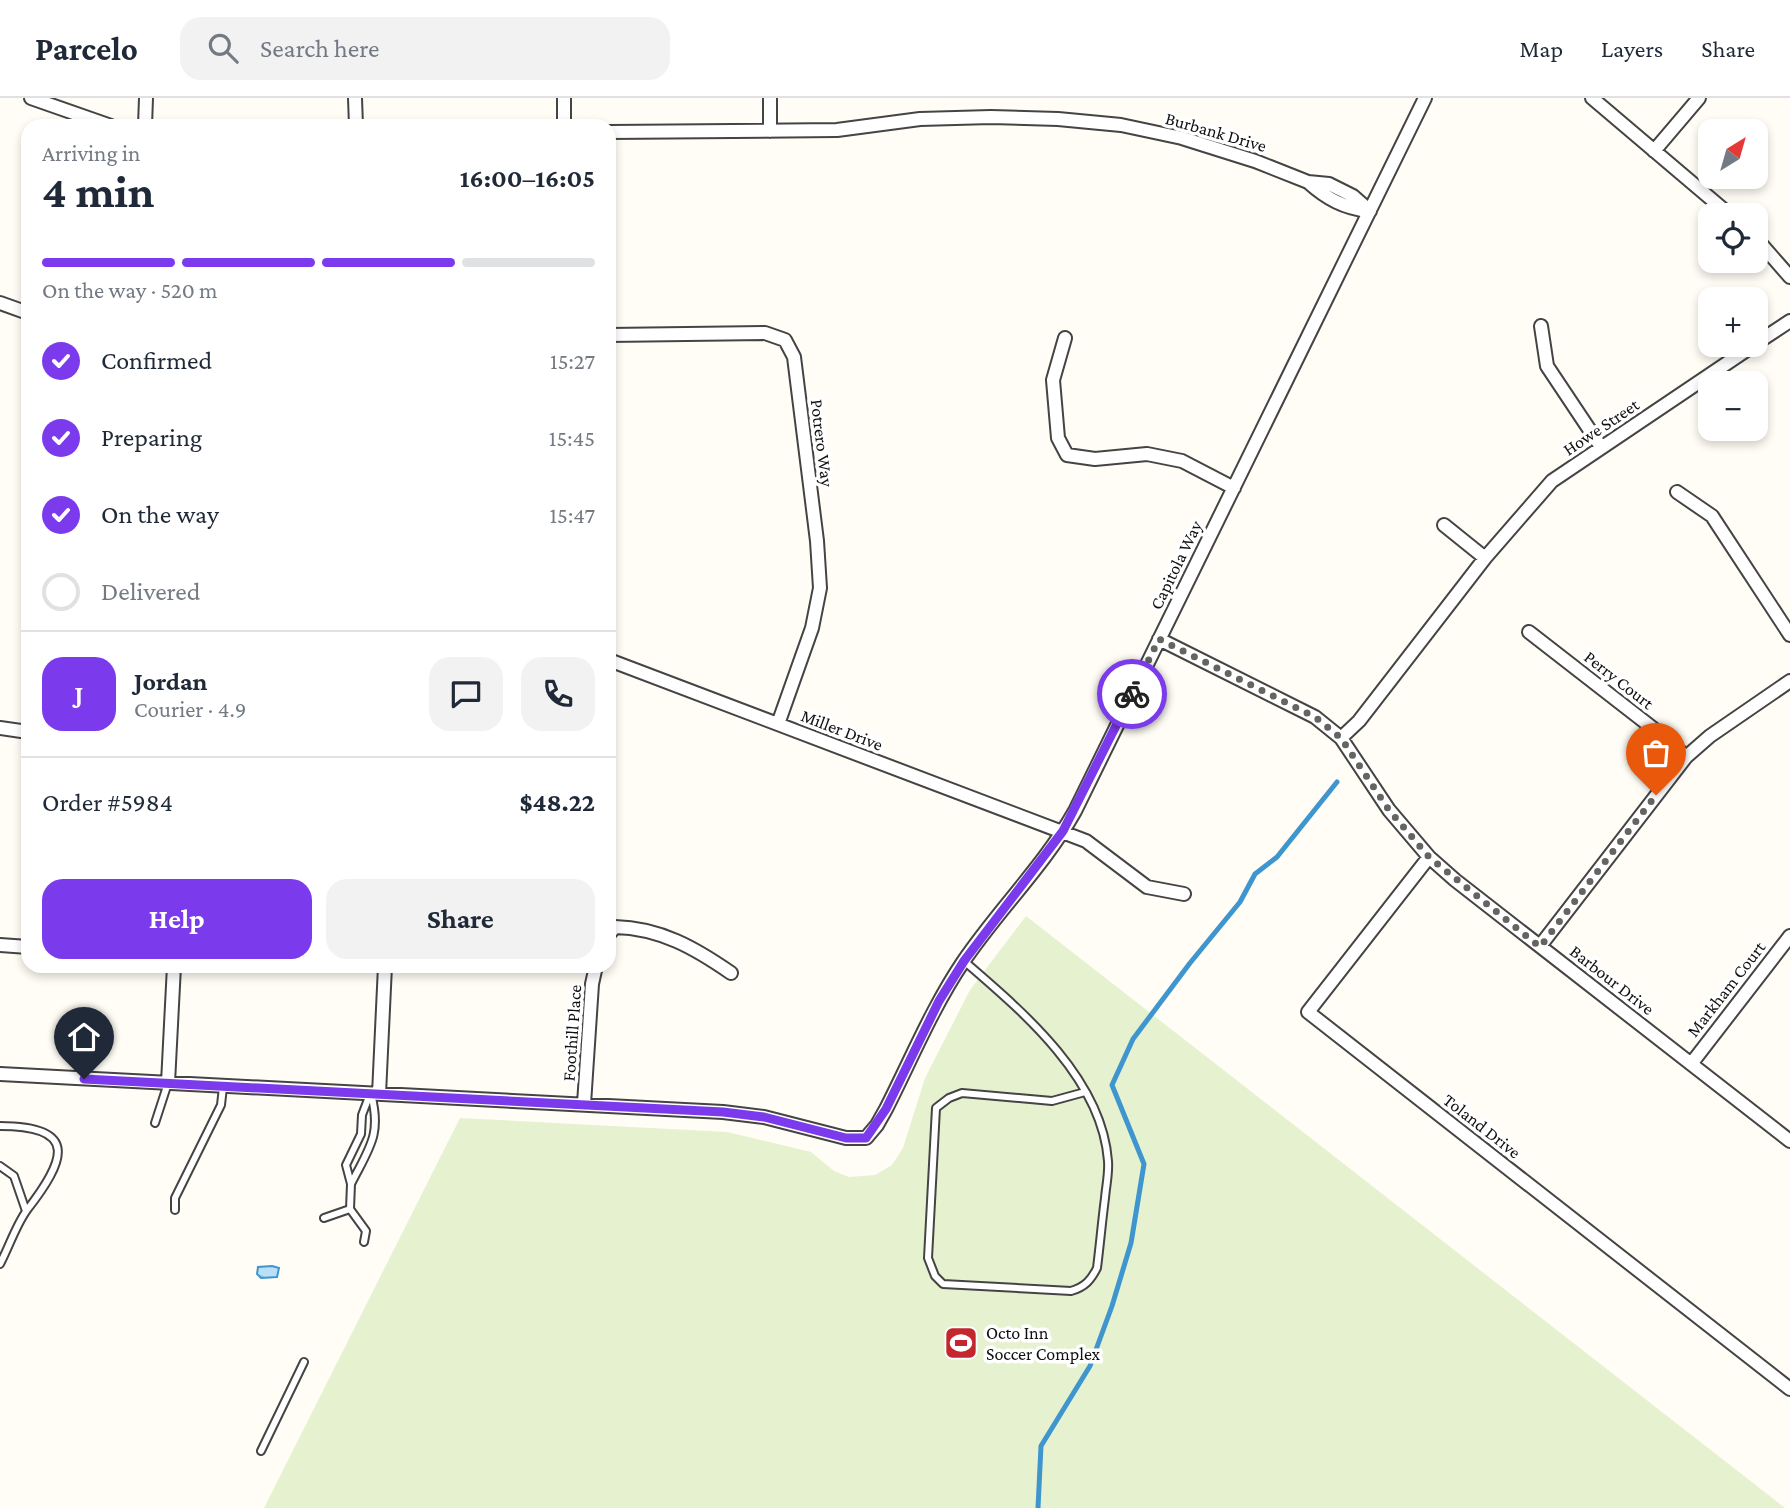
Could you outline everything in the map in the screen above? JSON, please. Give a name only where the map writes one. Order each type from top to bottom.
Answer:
[{"type":"street","points":[[31,98],[91,119]]},
{"type":"street","points":[[145,119],[146,98]]},
{"type":"street","points":[[355,98],[356,119]]},
{"type":"street","points":[[564,98],[564,119]]},
{"type":"street","points":[[770,98],[770,131]]},
{"type":"street","name":"Capitola Way","points":[[584,1104],[723,1112],[764,1117],[846,1138],[866,1138],[886,1109],[939,1001],[964,961],[1063,831],[1425,98]]},
{"type":"street","points":[[1592,98],[1716,203]]},
{"type":"street","points":[[1654,151],[1699,98]]},
{"type":"street","name":"Burbank Drive","points":[[616,132],[837,130],[920,118],[1058,118],[1121,125],[1182,138],[1255,160],[1308,182],[1329,184],[1353,196],[1370,211]]},
{"type":"street","points":[[1768,252],[1790,277]]},
{"type":"street","points":[[0,303],[21,310]]},
{"type":"street","name":"Howe Street","points":[[1768,335],[1790,321]]},
{"type":"street","points":[[1541,326],[1547,366],[1601,447]]},
{"type":"street","name":"Potrero Way","points":[[616,335],[765,333],[785,340],[794,358],[817,541],[820,587],[812,628],[778,724]]},
{"type":"street","points":[[1065,338],[1053,380],[1058,438],[1067,455],[1095,459],[1147,454],[1182,461],[1234,488]]},
{"type":"street","name":"Howe Street","points":[[1341,738],[1359,721],[1485,558],[1552,481],[1736,357]]},
{"type":"street","points":[[1677,492],[1712,516],[1790,635]]},
{"type":"street","points":[[1444,525],[1485,558]]},
{"type":"street","name":"Perry Court","points":[[1529,632],[1686,757]]},
{"type":"street","name":"Barbour Drive","points":[[1159,639],[1315,717],[1341,738],[1389,810],[1429,857],[1540,947],[1790,1141]]},
{"type":"street","name":"Miller Drive","points":[[616,663],[1063,831],[1086,841],[1147,887],[1184,894]]},
{"type":"street","points":[[1540,947],[1686,757],[1710,736],[1790,681]]},
{"type":"street","points":[[0,728],[21,731]]},
{"type":"street","name":"Toland Drive","points":[[1429,857],[1308,1012],[1790,1390]]},
{"type":"street","points":[[616,927],[637,928],[695,948],[731,973]]},
{"type":"street","name":"Markham Court","points":[[1690,1064],[1790,936]]},
{"type":"street","points":[[0,945],[21,946]]},
{"type":"street","points":[[168,1083],[174,973]]},
{"type":"street","points":[[375,1094],[384,973]]},
{"type":"street","name":"Foothill Place","points":[[584,1104],[594,973]]},
{"type":"street","points":[[0,1074],[584,1104]]},
{"type":"lane","points":[[964,961],[1008,998],[1057,1050],[1085,1092],[1101,1123],[1108,1164],[1097,1268],[1092,1279],[1083,1287],[1071,1291],[943,1284],[934,1276],[928,1258],[936,1108],[949,1098],[962,1093],[1052,1101],[1085,1092]]},
{"type":"lane","points":[[155,1122],[168,1083]]},
{"type":"lane","points":[[174,1210],[175,1198],[221,1105],[223,1087]]},
{"type":"lane","points":[[351,1184],[375,1137],[375,1094]]},
{"type":"lane","points":[[364,1242],[366,1231],[350,1209],[351,1184],[346,1165],[361,1134],[362,1115],[375,1094]]},
{"type":"lane","points":[[0,1126],[32,1127],[48,1132],[56,1144],[58,1156],[38,1198],[26,1211],[0,1264]]},
{"type":"lane","points":[[0,1166],[15,1176],[26,1211]]},
{"type":"lane","points":[[324,1218],[350,1209]]},
{"type":"lane","points":[[261,1451],[304,1362]]},
{"type":"green space","name":"Octo Inn Soccer Complex","points":[[1026,916],[1785,1508],[264,1508],[460,1118],[727,1132],[811,1152],[834,1171],[849,1177],[875,1175],[892,1165],[903,1148],[925,1078],[970,990]]},
{"type":"water","points":[[258,1267],[279,1268],[277,1277],[261,1278],[257,1274]]},
{"type":"waterway","points":[[1038,1508],[1041,1446],[1090,1366],[1131,1243],[1144,1164],[1112,1085],[1133,1039],[1240,902],[1255,874],[1277,857],[1337,782]]},
{"type":"way so far","points":[[1132,694],[1159,639],[1315,717],[1341,738],[1359,761],[1389,810],[1429,857],[1540,947],[1656,795]]},
{"type":"place","name":"Octo Inn Soccer Complex","points":[[961,1343]]},
{"type":"route","points":[[84,1079],[723,1112],[764,1117],[846,1138],[866,1138],[886,1109],[939,1001],[964,961],[1063,831],[1132,694]]}]
